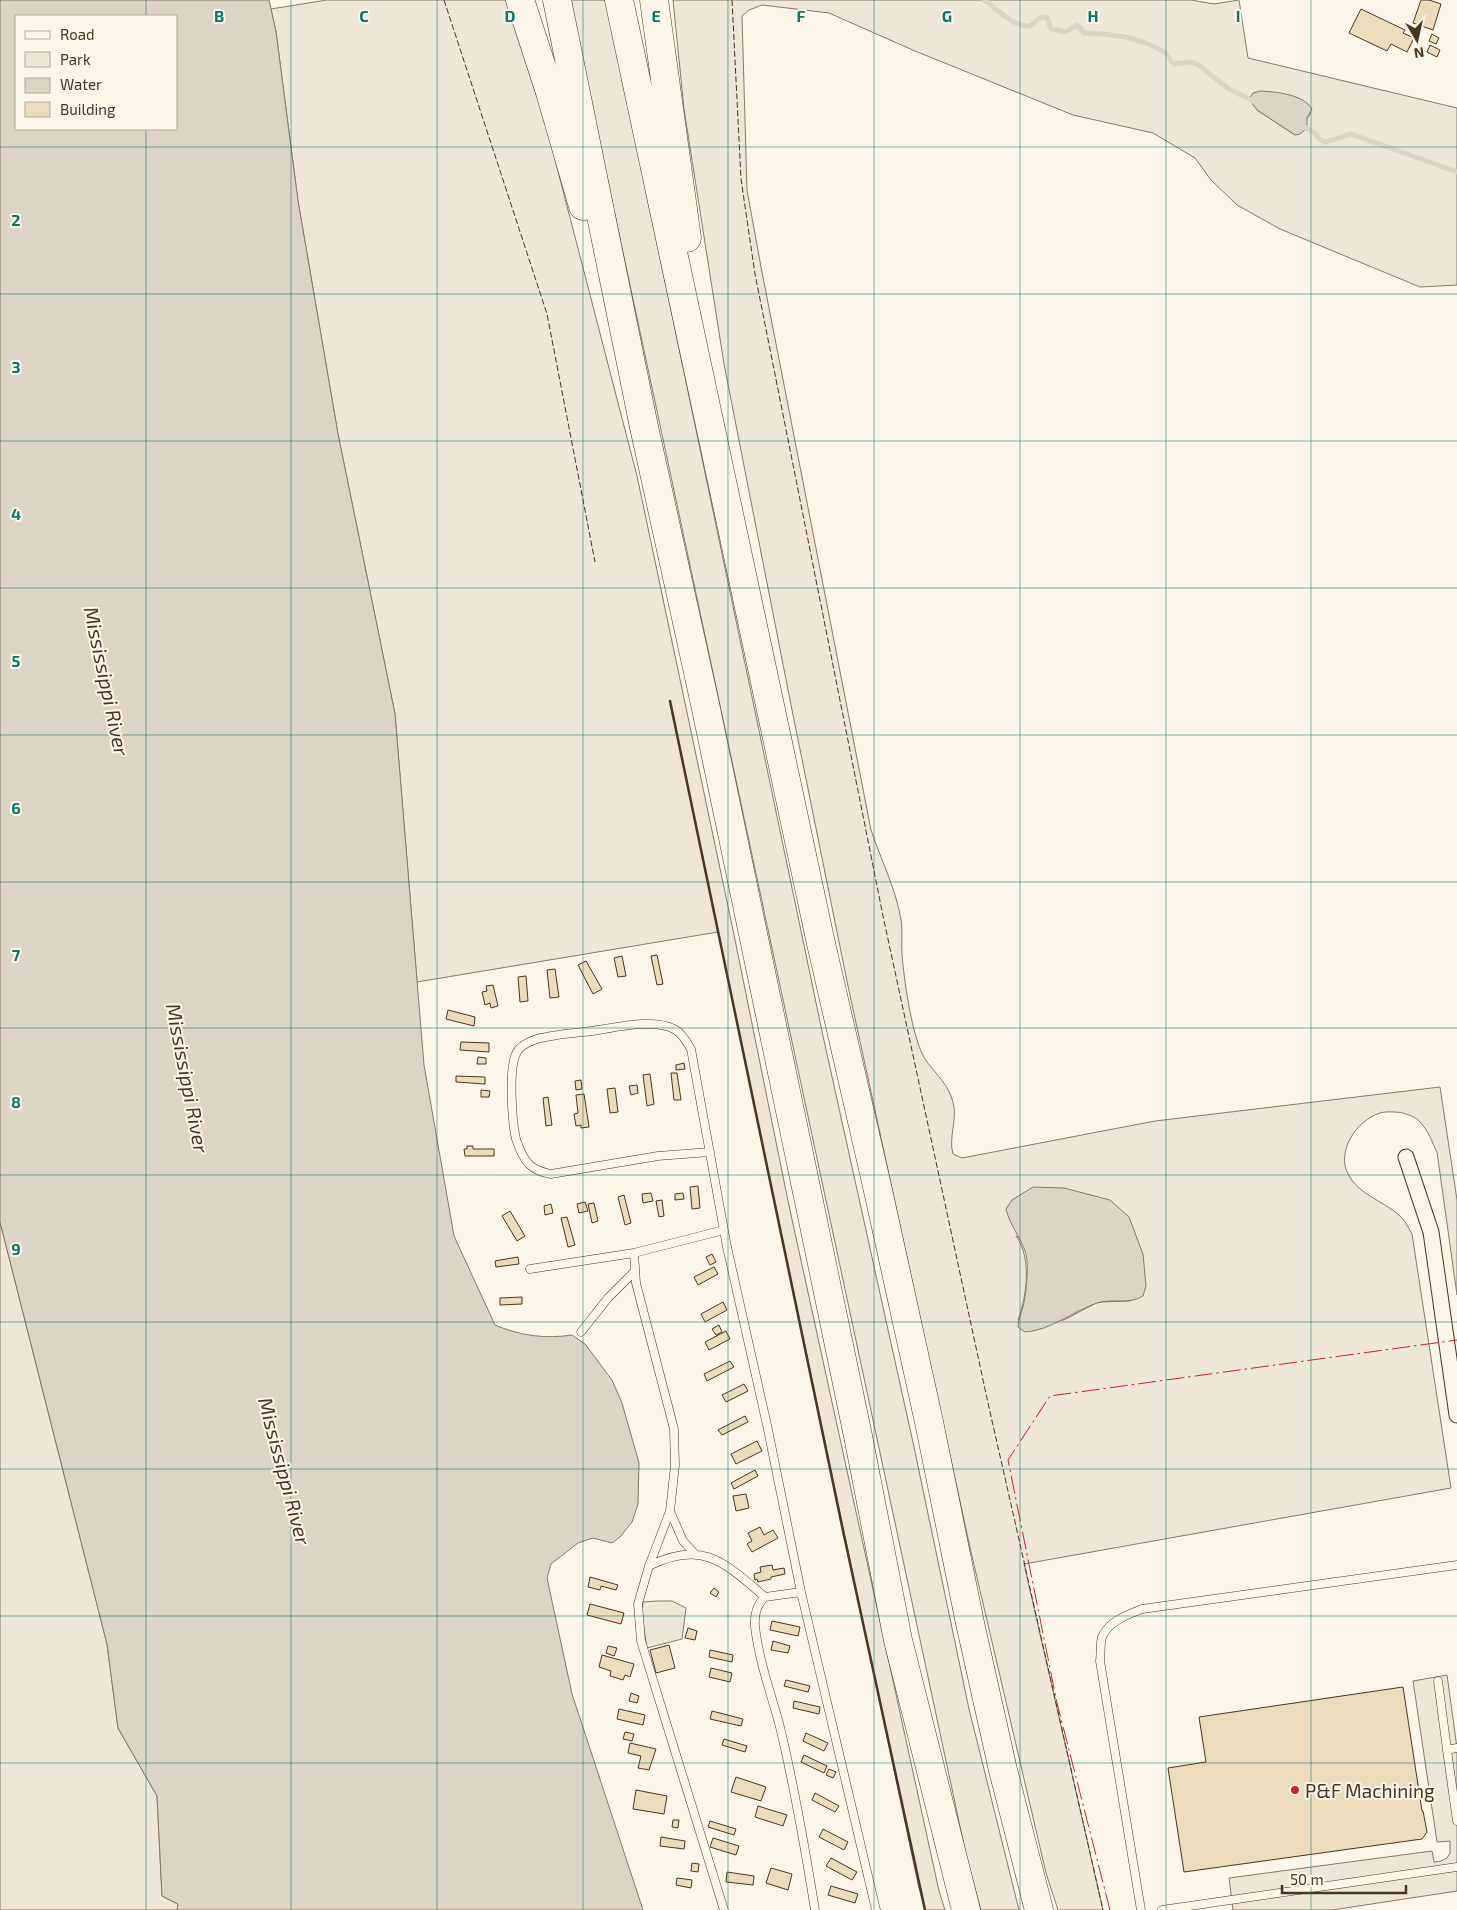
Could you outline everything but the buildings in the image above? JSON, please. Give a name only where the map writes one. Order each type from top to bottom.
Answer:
[{"type":"highway","points":[[520,0],[550,92],[644,427]]},
{"type":"highway","points":[[556,0],[644,427],[711,732],[858,1436],[898,1640],[966,1910]]},
{"type":"highway","points":[[619,0],[820,939],[927,1413],[972,1632],[1003,1770],[1039,1910]]},
{"type":"highway","points":[[654,0],[692,272],[709,416]]},
{"type":"street","points":[[1406,1157],[1431,1232],[1457,1415]]},
{"type":"lane","points":[[710,1152],[658,1156],[551,1174],[538,1171],[529,1165],[516,1139],[513,1120],[512,1082],[513,1065],[517,1052],[526,1044],[545,1037],[644,1024],[662,1025],[675,1029],[691,1049],[710,1152],[724,1230],[801,1592],[876,1910]]},
{"type":"lane","points":[[530,1269],[634,1253],[724,1230]]},
{"type":"lane","points":[[634,1253],[636,1283],[674,1429],[675,1465],[670,1512],[649,1566],[638,1604],[641,1641],[724,1910]]},
{"type":"lane","points":[[581,1332],[608,1298],[635,1271]]},
{"type":"lane","points":[[670,1512],[683,1542],[695,1554]]},
{"type":"lane","points":[[649,1566],[673,1556],[695,1554],[719,1561],[766,1597]]},
{"type":"lane","points":[[1141,1910],[1100,1661],[1102,1637],[1110,1626],[1119,1618],[1142,1609],[1457,1565]]},
{"type":"lane","points":[[801,1592],[766,1597],[758,1603],[755,1614],[755,1627],[795,1798],[815,1910]]},
{"type":"lane","points":[[1438,1681],[1457,1821]]},
{"type":"lane","points":[[1447,1750],[1457,1748]]},
{"type":"lane","points":[[1162,1910],[1457,1867]]},
{"type":"green space","points":[[327,0],[506,0],[546,125],[637,476],[788,1201],[939,1891],[945,1910],[925,1910],[918,1884],[718,932],[417,982],[395,714],[338,434],[298,201],[276,32],[271,9]]},
{"type":"green space","points":[[569,0],[606,0],[823,1036],[914,1447],[969,1709],[1019,1910],[981,1910],[967,1859]]},
{"type":"green space","points":[[673,0],[1191,0],[1214,4],[1239,0],[1248,58],[1457,108],[1457,285],[1420,287],[1280,229],[1237,205],[1211,180],[1195,158],[1153,133],[1073,115],[915,51],[829,13],[762,5],[749,10],[742,16],[747,190],[761,267],[871,830],[899,908],[902,928],[903,965],[911,1017],[921,1051],[946,1087],[953,1102],[953,1154],[962,1158],[1155,1121],[1440,1087],[1457,1200],[1457,1295],[1437,1152],[1423,1125],[1414,1117],[1403,1113],[1380,1113],[1372,1117],[1364,1122],[1351,1137],[1347,1146],[1345,1165],[1352,1181],[1364,1192],[1399,1215],[1405,1221],[1412,1234],[1451,1488],[1024,1564],[1103,1910],[1058,1910],[1046,1873],[971,1552],[848,986],[791,705],[724,364],[684,109]],"holes":[[[1257,110],[1311,113],[1295,135]],[[1016,1236],[1130,1301],[1098,1302],[1064,1320],[1018,1320],[1026,1288],[1026,1266],[1021,1245]]]},
{"type":"green space","points":[[0,1222],[107,1644],[118,1728],[157,1796],[162,1896],[178,1904],[177,1910],[0,1910]]},
{"type":"green space","points":[[672,1601],[686,1608],[682,1639],[647,1648],[642,1617],[643,1602]]},
{"type":"shaded area","points":[[1447,1675],[1457,1748],[1457,1891],[1332,1910],[1233,1910],[1229,1878],[1432,1851],[1434,1862],[1447,1858],[1450,1853],[1450,1841],[1437,1842],[1413,1681]]},
{"type":"water","name":"Mississippi River","points":[[0,0],[269,0],[276,32],[298,201],[338,434],[395,714],[424,1065],[454,1236],[495,1325],[533,1336],[572,1335],[585,1344],[612,1380],[622,1403],[639,1463],[638,1504],[632,1522],[620,1537],[612,1543],[593,1538],[578,1543],[551,1564],[547,1578],[572,1694],[643,1910],[177,1910],[178,1904],[162,1896],[157,1796],[118,1728],[107,1644],[0,1222]]},
{"type":"water","points":[[1261,91],[1289,95],[1308,104],[1312,109],[1307,118],[1307,128],[1300,134],[1295,135],[1257,110],[1249,99],[1253,93]]},
{"type":"water","points":[[1033,1187],[1064,1188],[1110,1200],[1129,1217],[1143,1254],[1146,1286],[1143,1296],[1126,1301],[1097,1303],[1035,1331],[1025,1332],[1018,1327],[1025,1297],[1027,1260],[1024,1248],[1006,1209],[1012,1200]]},
{"type":"waterway","points":[[984,0],[1011,21],[1024,26],[1030,26],[1040,18],[1047,17],[1051,29],[1066,32],[1077,25],[1084,33],[1115,35],[1146,43],[1164,52],[1174,64],[1189,62],[1197,64],[1229,89],[1255,102]]},
{"type":"waterway","points":[[1303,126],[1316,134],[1319,139],[1326,142],[1351,134],[1457,172]]},
{"type":"fence","points":[[444,0],[547,314],[595,562]]},
{"type":"fence","points":[[732,0],[741,179],[755,274],[883,916],[988,1403],[1103,1910]]},
{"type":"wall","points":[[670,701],[842,1526],[925,1910]]},
{"type":"power","points":[[1110,1910],[1057,1703],[1008,1460],[1050,1396],[1457,1340]]},
{"type":"place","name":"P&F Machining","points":[[1295,1790]]}]
